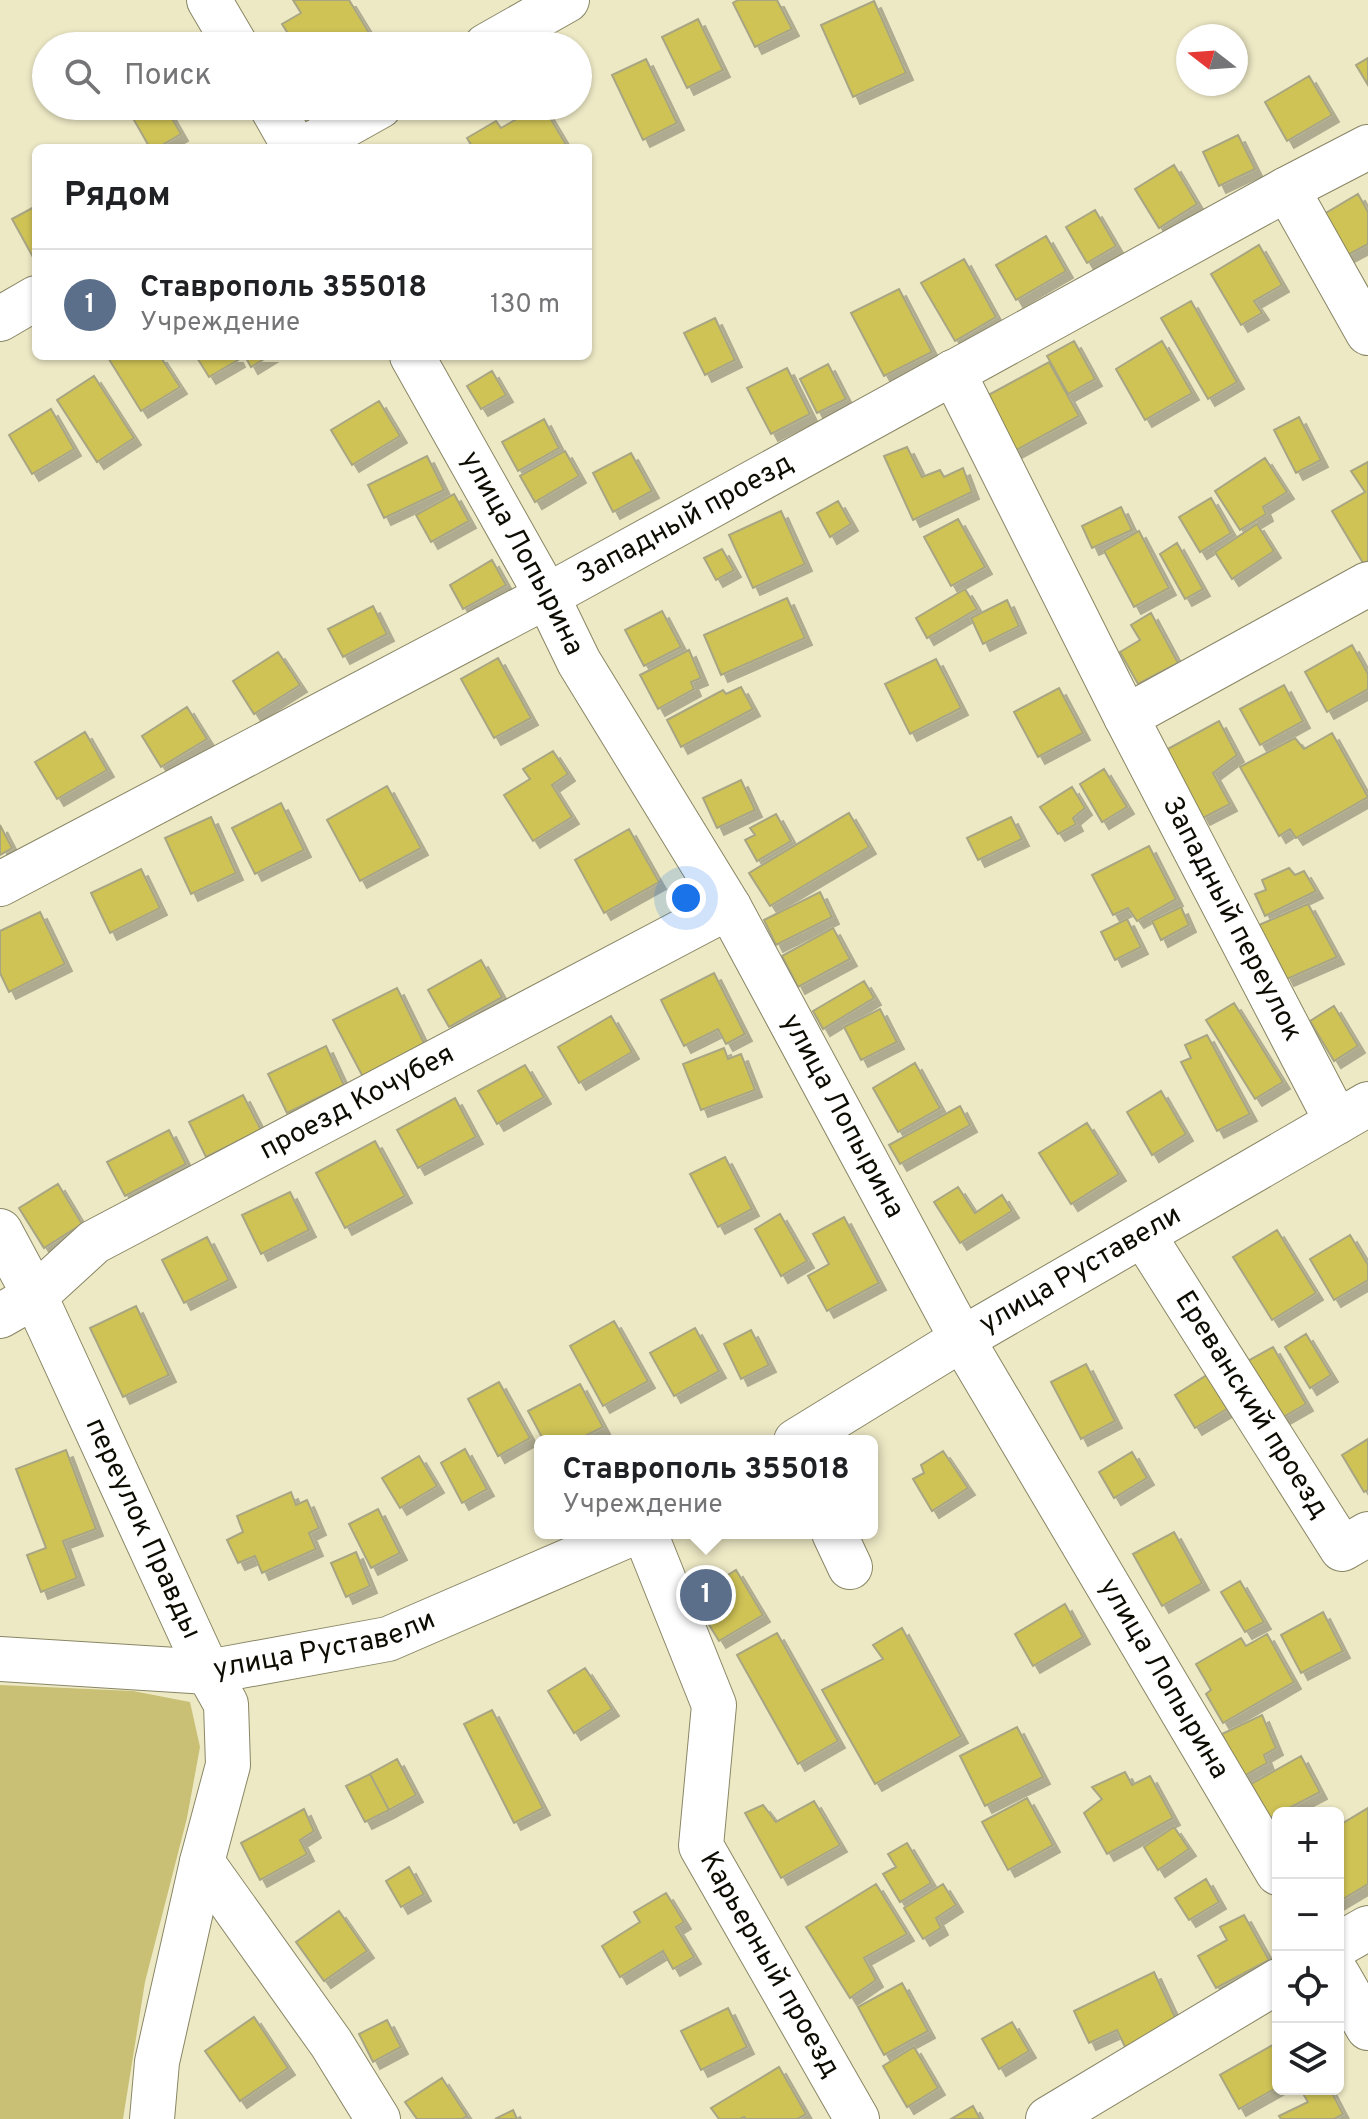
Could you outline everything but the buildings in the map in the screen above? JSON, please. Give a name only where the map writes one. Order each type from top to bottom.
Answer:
[{"type":"street","points":[[209,0],[228,32]]},
{"type":"street","points":[[511,32],[567,0]]},
{"type":"street","points":[[279,120],[293,144]]},
{"type":"street","points":[[312,144],[355,120]]},
{"type":"street","name":"Западный проезд","points":[[0,884],[547,596],[1368,147]]},
{"type":"street","points":[[1287,189],[1368,333]]},
{"type":"street","points":[[0,319],[32,300]]},
{"type":"street","name":"улица Лопырина","points":[[414,360],[547,596],[579,662],[729,907],[962,1339],[1272,1863]]},
{"type":"street","name":"Западный переулок","points":[[953,372],[1126,717],[1352,1113]]},
{"type":"street","points":[[1126,717],[1368,584]]},
{"type":"street","name":"проезд Кочубея","points":[[18,1306],[94,1242],[729,907]]},
{"type":"street","name":"улица Руставели","points":[[806,1435],[962,1339],[1352,1113]]},
{"type":"street","name":"переулок Правды","points":[[0,1231],[18,1306],[226,1704],[228,1765],[202,1862],[157,2062],[152,2119]]},
{"type":"street","name":"Ереванский проезд","points":[[1144,1236],[1342,1549],[1368,1534]]},
{"type":"street","name":"улица Руставели","points":[[0,1659],[208,1672],[388,1639],[619,1539]]},
{"type":"street","name":"Карьерный проезд","points":[[647,1539],[714,1705],[701,1846],[857,2119]]},
{"type":"street","points":[[202,1862],[331,2043],[378,2119]]},
{"type":"street","points":[[1344,1942],[1368,1928]]},
{"type":"street","points":[[1048,2119],[1272,1985]]},
{"type":"street","points":[[1344,1986],[1368,2028]]},
{"type":"shaded area","points":[[0,1685],[133,1691],[190,1702],[200,1747],[187,1818],[145,1982],[123,2119],[0,2119]]},
{"type":"place","name":"Ставрополь 355018","points":[[706,1595]]}]
